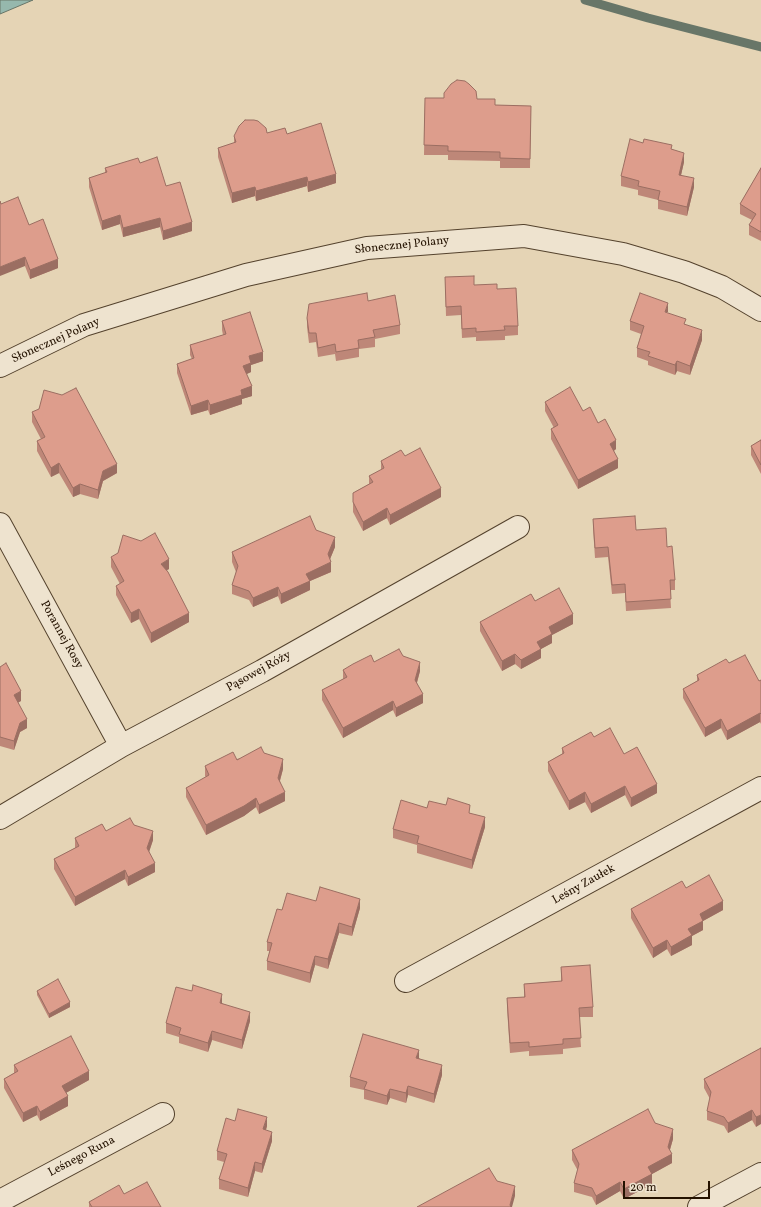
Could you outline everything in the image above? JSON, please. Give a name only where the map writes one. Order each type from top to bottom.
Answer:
[{"type":"street","name":"Słonecznej Polany","points":[[0,366],[84,325],[246,275],[367,248],[508,237],[524,236],[623,254],[684,272],[722,287],[761,310]]},
{"type":"street","name":"Porannej Rosy","points":[[0,524],[121,746]]},
{"type":"street","name":"Pąsowej Róży","points":[[0,818],[121,746],[262,671],[518,527]]},
{"type":"street","name":"Leśny Zaułek","points":[[406,981],[761,788]]},
{"type":"street","name":"Leśnego Runa","points":[[0,1201],[163,1114]]},
{"type":"street","points":[[699,1207],[761,1174]]},
{"type":"water","points":[[0,0],[33,0],[0,14]]},
{"type":"building","points":[[457,80],[465,81],[469,84],[476,91],[477,99],[495,99],[495,105],[531,106],[530,159],[500,158],[500,152],[448,151],[448,146],[424,145],[425,98],[444,98],[444,93],[451,84]]},
{"type":"building","points":[[245,120],[258,121],[266,128],[267,133],[285,128],[287,134],[321,123],[336,174],[308,182],[307,177],[256,191],[255,187],[232,193],[218,148],[236,142],[234,136],[239,126]]},
{"type":"building","points":[[630,139],[643,143],[644,139],[672,145],[671,149],[684,153],[679,175],[694,178],[687,207],[658,200],[660,191],[638,186],[639,181],[621,176]]},
{"type":"building","points":[[157,157],[166,186],[180,182],[192,222],[163,231],[160,218],[123,228],[120,215],[102,221],[89,178],[107,172],[105,168],[138,158],[140,163]]},
{"type":"building","points":[[761,168],[761,232],[749,225],[756,214],[740,204]]},
{"type":"building","points":[[18,197],[29,225],[43,219],[58,259],[30,270],[25,257],[0,267],[0,201],[1,204]]},
{"type":"building","points":[[474,276],[474,285],[497,284],[497,289],[516,288],[518,326],[504,326],[505,330],[476,332],[476,328],[462,329],[461,306],[446,307],[445,277]]},
{"type":"building","points":[[367,293],[368,301],[395,295],[400,325],[373,330],[375,337],[358,340],[359,348],[336,352],[335,344],[318,348],[316,333],[309,333],[307,318],[309,304]]},
{"type":"building","points":[[640,293],[668,303],[665,312],[686,319],[684,324],[702,330],[690,366],[677,361],[675,365],[648,356],[650,352],[637,348],[644,326],[630,321]]},
{"type":"building","points":[[250,312],[263,352],[249,356],[251,363],[243,366],[252,386],[241,390],[242,395],[210,405],[208,400],[191,406],[177,364],[194,358],[190,345],[226,334],[222,321]]},
{"type":"building","points":[[570,387],[583,411],[590,407],[598,423],[605,419],[616,440],[610,444],[618,459],[578,480],[551,429],[558,425],[545,402]]},
{"type":"building","points":[[76,388],[117,464],[103,471],[98,490],[80,484],[73,488],[59,463],[51,468],[37,441],[45,437],[32,412],[39,409],[44,390],[62,395]]},
{"type":"building","points":[[761,440],[761,465],[751,446]]},
{"type":"building","points":[[420,448],[441,488],[390,515],[387,508],[363,522],[353,502],[353,493],[373,482],[369,476],[384,468],[381,461],[401,450],[405,456]]},
{"type":"building","points":[[310,516],[316,530],[335,537],[328,554],[331,562],[306,574],[310,581],[281,594],[278,587],[253,598],[249,591],[232,585],[238,566],[232,552]]},
{"type":"building","points":[[635,516],[636,530],[666,528],[667,547],[672,546],[675,580],[670,580],[671,599],[626,602],[625,584],[612,585],[608,547],[595,548],[593,519]]},
{"type":"building","points":[[155,533],[169,559],[161,564],[168,572],[189,613],[151,633],[139,609],[131,613],[116,586],[124,581],[111,557],[118,553],[123,535],[141,541]]},
{"type":"building","points":[[559,588],[573,614],[549,627],[552,634],[537,642],[541,649],[521,660],[515,654],[502,661],[480,622],[531,594],[535,601]]},
{"type":"building","points":[[399,649],[403,656],[420,662],[415,680],[423,694],[396,708],[393,701],[343,728],[322,690],[347,677],[343,670],[353,664],[371,655],[374,662]]},
{"type":"building","points":[[745,655],[759,681],[761,680],[761,714],[760,713],[727,731],[721,719],[705,728],[683,689],[699,680],[697,675],[726,659],[729,663]]},
{"type":"building","points":[[6,663],[21,691],[14,695],[27,719],[20,723],[14,741],[0,737],[0,667]]},
{"type":"building","points":[[610,728],[624,754],[637,747],[657,784],[631,798],[625,786],[591,804],[585,792],[569,801],[548,762],[564,753],[562,748],[591,732],[594,737]]},
{"type":"building","points":[[261,747],[264,753],[283,759],[278,778],[285,792],[259,805],[256,798],[244,806],[206,825],[186,788],[209,775],[205,766],[233,752],[237,760]]},
{"type":"building","points":[[448,798],[470,805],[469,813],[485,817],[472,860],[417,843],[419,836],[393,829],[401,800],[427,808],[429,801],[446,805]]},
{"type":"building","points":[[130,818],[134,825],[153,831],[147,848],[155,863],[128,877],[125,870],[75,897],[54,859],[79,846],[75,838],[102,824],[106,831]]},
{"type":"building","points":[[709,875],[723,901],[700,914],[703,921],[688,929],[692,935],[671,947],[667,940],[653,948],[631,909],[682,881],[686,888]]},
{"type":"building","points":[[320,887],[360,899],[352,927],[339,923],[328,959],[315,956],[310,973],[267,961],[272,943],[267,942],[277,909],[282,910],[287,893],[316,901]]},
{"type":"building","points":[[590,965],[593,1007],[579,1008],[581,1038],[563,1039],[563,1044],[529,1047],[529,1042],[510,1043],[507,998],[525,997],[524,984],[562,981],[561,967]]},
{"type":"building","points":[[58,979],[70,1002],[49,1014],[37,991]]},
{"type":"building","points":[[193,985],[222,994],[220,1003],[250,1012],[242,1040],[212,1031],[208,1043],[179,1034],[181,1028],[166,1023],[176,987],[192,991]]},
{"type":"building","points":[[363,1034],[419,1050],[416,1058],[442,1065],[434,1094],[408,1086],[406,1093],[390,1089],[387,1096],[364,1089],[367,1082],[350,1077]]},
{"type":"building","points":[[71,1036],[89,1071],[62,1086],[68,1096],[40,1112],[37,1106],[23,1113],[4,1079],[18,1071],[14,1065]]},
{"type":"building","points":[[761,1048],[761,1115],[756,1117],[752,1110],[728,1123],[724,1117],[707,1111],[711,1092],[704,1079]]},
{"type":"building","points":[[238,1109],[267,1117],[263,1129],[272,1132],[262,1164],[255,1162],[248,1188],[219,1179],[227,1154],[217,1151],[226,1118],[235,1121]]},
{"type":"building","points":[[648,1109],[655,1123],[673,1129],[668,1147],[672,1154],[648,1167],[652,1174],[624,1189],[620,1182],[596,1196],[592,1188],[574,1183],[579,1164],[572,1150]]},
{"type":"building","points":[[489,1168],[497,1181],[515,1186],[510,1205],[511,1207],[417,1207]]},
{"type":"building","points":[[147,1182],[161,1207],[92,1207],[89,1202],[119,1185],[124,1194]]},
{"type":"waterway","points":[[585,0],[761,47]]}]
